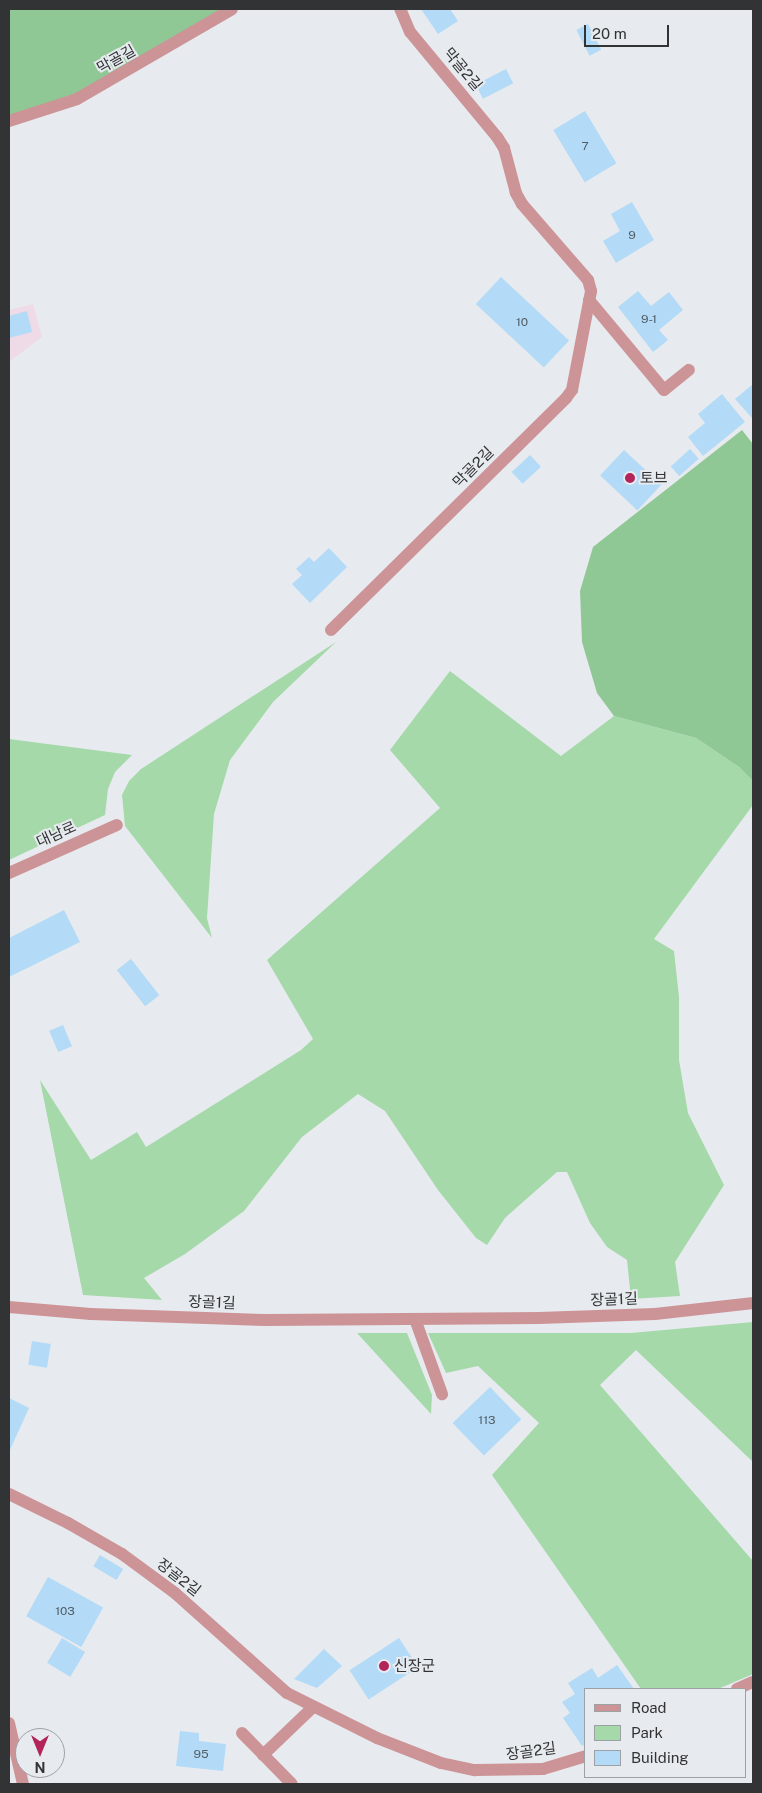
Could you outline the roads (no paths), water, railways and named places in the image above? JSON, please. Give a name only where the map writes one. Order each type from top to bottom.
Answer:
[{"type":"street","name":"막골길","points":[[9,121],[77,99],[232,9]]},
{"type":"street","name":"막골2길","points":[[331,630],[566,398],[572,390],[589,300],[588,280],[516,193],[504,148],[497,136],[410,32],[400,9]]},
{"type":"street","name":"막골2길","points":[[589,300],[664,390],[689,370]]},
{"type":"street","name":"대남로","points":[[9,874],[117,825]]},
{"type":"street","name":"장골1길","points":[[9,1307],[91,1314],[266,1320],[645,1314],[753,1304]]},
{"type":"street","points":[[415,1319],[442,1394]]},
{"type":"street","name":"장골2길","points":[[9,1494],[68,1523],[129,1560],[175,1593],[287,1693],[377,1738],[440,1764],[475,1770],[543,1769],[584,1757]]},
{"type":"street","points":[[739,1688],[753,1682]]},
{"type":"street","points":[[264,1755],[313,1707]]},
{"type":"street","points":[[9,1723],[23,1784]]},
{"type":"street","points":[[242,1733],[292,1784]]},
{"type":"place","name":"토브","points":[[630,478]]},
{"type":"place","name":"신장군","points":[[384,1666]]}]
